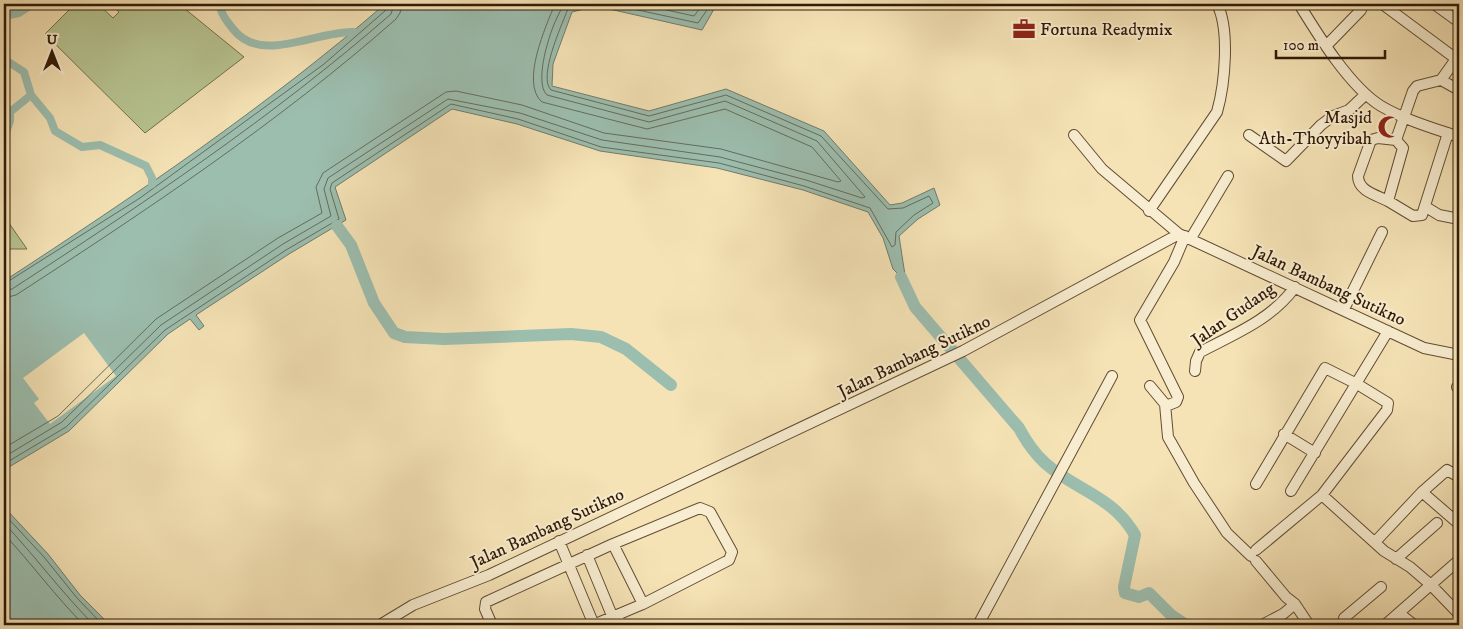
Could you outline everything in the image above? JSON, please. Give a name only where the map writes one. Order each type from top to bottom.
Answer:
[{"type":"street","points":[[1217,4],[1223,16]]},
{"type":"street","points":[[1149,211],[1217,112],[1222,96],[1224,4]]},
{"type":"street","points":[[1299,4],[1365,95],[1403,118],[1459,137]]},
{"type":"street","points":[[1434,4],[1459,22]]},
{"type":"street","points":[[1385,6],[1458,60],[1441,80],[1417,86],[1396,140]]},
{"type":"street","points":[[1327,45],[1360,10]]},
{"type":"street","points":[[1441,80],[1459,90]]},
{"type":"street","points":[[1249,135],[1286,161],[1321,125],[1333,116],[1349,110],[1365,95]]},
{"type":"street","points":[[1388,201],[1404,148],[1396,140],[1378,138],[1371,140],[1358,176],[1360,184],[1365,190],[1414,216],[1422,216],[1448,133]]},
{"type":"street","points":[[1074,135],[1102,169],[1149,211],[1185,236]]},
{"type":"street","points":[[1166,406],[1176,402],[1178,397],[1140,320],[1167,275],[1185,236],[1228,176]]},
{"type":"street","points":[[1426,207],[1439,215],[1459,219]]},
{"type":"street","points":[[1344,309],[1382,232]]},
{"type":"street","name":"Jalan Bambang Sutikno","points":[[380,625],[413,605],[489,575],[964,351],[1185,236],[1424,348],[1459,355]]},
{"type":"street","name":"Jalan Gudang","points":[[1195,371],[1196,361],[1200,352],[1270,313],[1285,301],[1295,287]]},
{"type":"street","points":[[1291,491],[1388,331]]},
{"type":"street","points":[[1254,555],[1322,495],[1387,410],[1388,403],[1357,384],[1325,368],[1256,484]]},
{"type":"street","points":[[978,625],[1112,376]]},
{"type":"street","points":[[1150,386],[1166,406],[1168,437],[1216,518],[1235,541],[1254,555],[1286,597],[1295,604],[1309,625]]},
{"type":"street","points":[[1284,434],[1315,453]]},
{"type":"street","points":[[1375,542],[1422,492],[1448,470],[1459,477]]},
{"type":"street","points":[[1422,492],[1459,524]]},
{"type":"street","points":[[1322,495],[1375,542],[1431,585],[1459,614]]},
{"type":"street","points":[[492,625],[485,609],[486,602],[568,564],[587,555],[612,544],[700,508],[710,512],[732,552],[729,560],[725,563],[613,618],[594,625],[568,564],[559,542]]},
{"type":"street","points":[[1396,559],[1437,523]]},
{"type":"street","points":[[612,544],[642,604]]},
{"type":"street","points":[[587,555],[613,618],[625,625]]},
{"type":"street","points":[[1385,625],[1400,614],[1459,560]]},
{"type":"street","points":[[1343,625],[1344,618],[1381,588]]},
{"type":"street","points":[[1262,625],[1283,614],[1295,604]]},
{"type":"street","points":[[1400,614],[1414,625]]},
{"type":"street","points":[[1456,625],[1459,622]]},
{"type":"green space","points":[[75,4],[98,4],[113,18],[119,12],[111,4],[179,4],[244,57],[145,133],[45,34]]},
{"type":"green space","points":[[4,216],[27,249],[4,249]]},
{"type":"water","points":[[385,4],[717,4],[702,30],[596,6],[572,12],[553,64],[552,86],[649,111],[726,89],[824,131],[890,205],[902,203],[934,188],[940,205],[918,219],[899,236],[905,275],[901,277],[893,269],[883,238],[868,212],[803,190],[717,168],[600,151],[517,124],[452,109],[335,187],[346,220],[289,254],[196,315],[204,326],[199,330],[190,319],[168,334],[69,431],[4,470],[4,281],[199,149],[294,79]]},
{"type":"water","points":[[4,507],[48,554],[80,595],[110,625],[4,625]]},
{"type":"pier","points":[[84,333],[116,376],[50,424],[34,403],[39,399],[23,378]]},
{"type":"waterway","points":[[9,4],[18,6],[28,4]]},
{"type":"waterway","points":[[4,16],[19,13],[33,4]]},
{"type":"waterway","points":[[210,4],[220,6],[223,16],[233,29],[245,39],[258,45],[289,44],[338,33],[353,32]]},
{"type":"waterway","points":[[4,59],[24,72],[31,95],[50,118],[55,131],[82,147],[100,145],[146,166],[152,178],[152,184]]},
{"type":"waterway","points":[[4,138],[10,121],[10,112],[31,95]]},
{"type":"waterway","points":[[337,226],[351,245],[374,303],[394,333],[405,337],[444,339],[571,334],[601,337],[626,349],[671,385]]},
{"type":"waterway","points":[[901,277],[915,307],[1019,428],[1037,455],[1057,472],[1105,502],[1126,522],[1135,535],[1124,587],[1125,593],[1139,597],[1149,593],[1171,615],[1186,625]]},
{"type":"place","name":"Fortuna Readymix","points":[[1024,29]]},
{"type":"place","name":"Masjid Ath-Thoyyibah","points":[[1389,127]]}]
